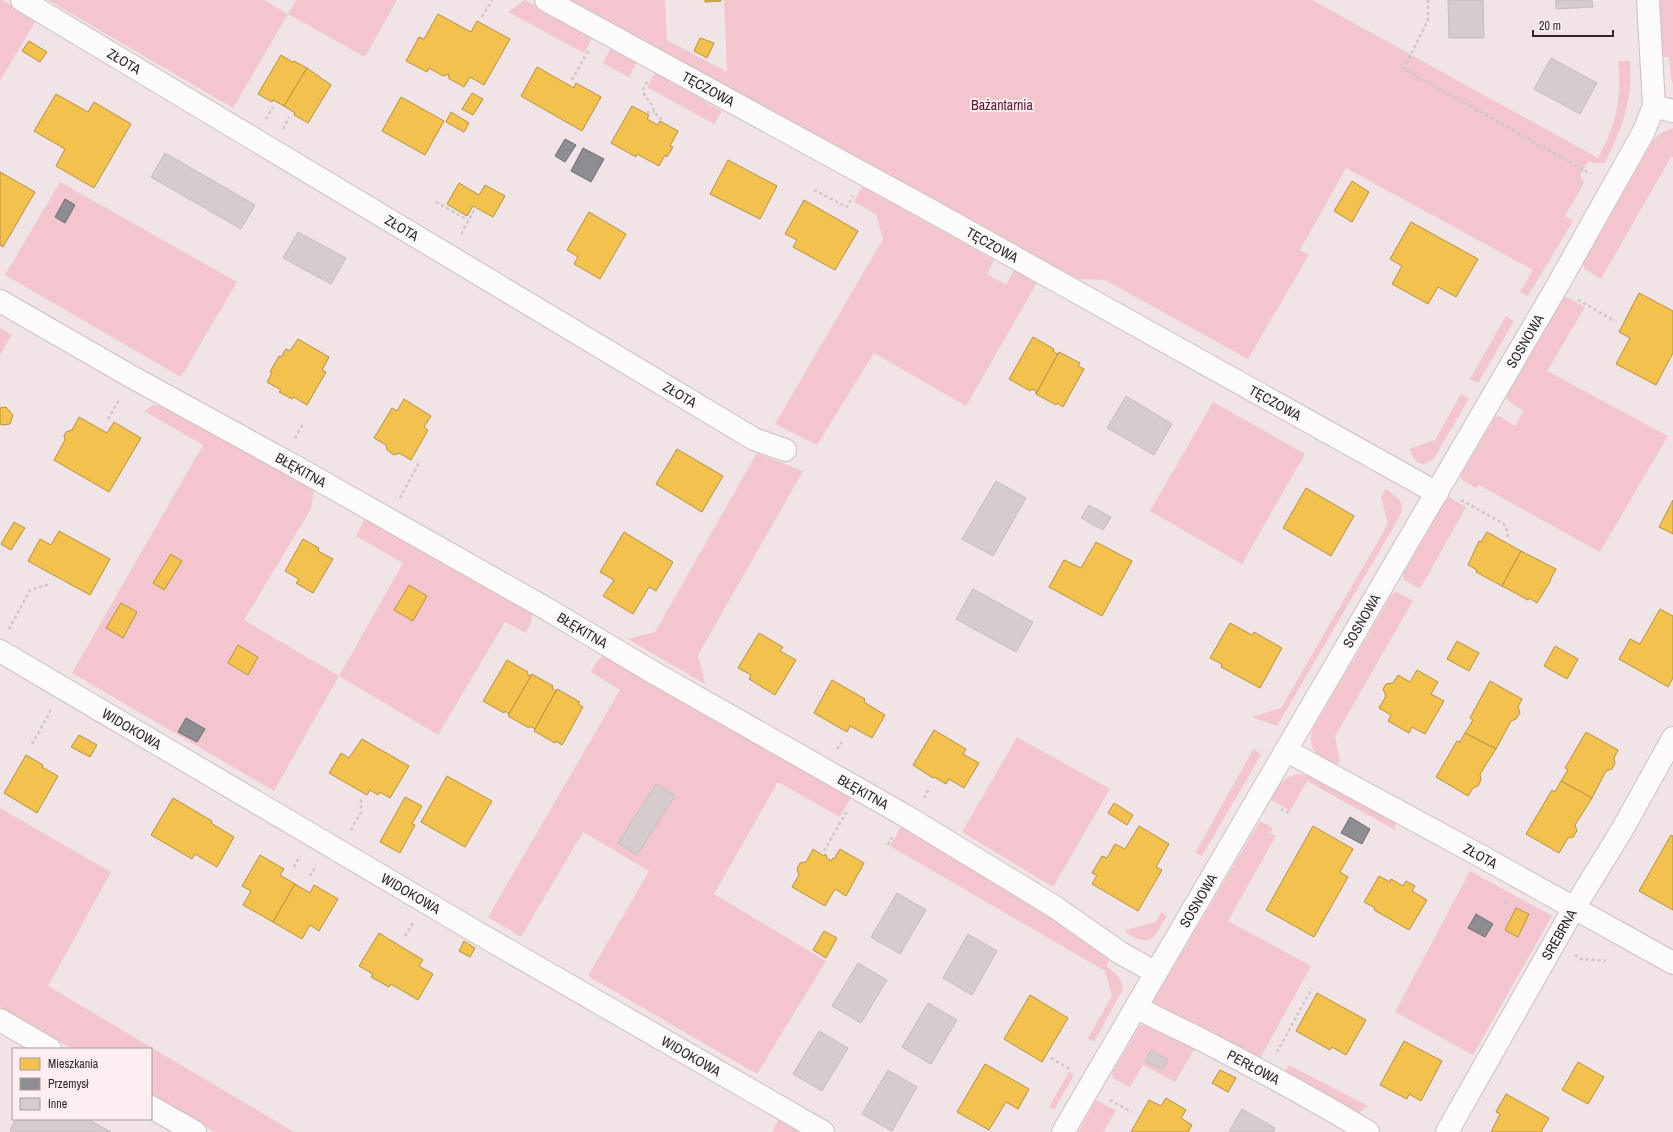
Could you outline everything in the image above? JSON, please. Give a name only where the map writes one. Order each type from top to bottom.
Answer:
[{"type":"street","name":"ZŁOTA","points":[[22,0],[754,439],[785,450]]},
{"type":"street","name":"TĘCZOWA","points":[[546,0],[865,174],[1438,491]]},
{"type":"street","points":[[1648,0],[1663,109]]},
{"type":"street","name":"SOSNOWA","points":[[1063,1132],[1556,288],[1643,133],[1663,109]]},
{"type":"street","name":"BŁĘKITNA","points":[[0,301],[132,377],[554,613],[656,674],[904,815],[1055,907],[1119,952],[1156,974]]},
{"type":"street","name":"WIDOKOWA","points":[[3,643],[63,688],[653,1035],[823,1132]]},
{"type":"street","name":"SREBRNA","points":[[1447,1132],[1574,908],[1622,830],[1673,738]]},
{"type":"street","name":"ZŁOTA","points":[[1286,751],[1673,963]]},
{"type":"street","name":"PERŁOWA","points":[[1136,1007],[1166,1024],[1265,1074],[1368,1132]]},
{"type":"street","points":[[0,1020],[48,1048]]},
{"type":"street","points":[[152,1108],[195,1132]]},
{"type":"path","points":[[482,17],[492,0]]},
{"type":"path","points":[[1428,0],[1428,20],[1404,69],[1614,187]]},
{"type":"path","points":[[572,80],[600,30]]},
{"type":"path","points":[[659,61],[643,91],[645,98],[652,105],[654,112],[664,122]]},
{"type":"path","points":[[647,112],[654,112]]},
{"type":"path","points":[[814,190],[847,207],[865,174]]},
{"type":"path","points":[[436,202],[468,220]]},
{"type":"path","points":[[472,214],[476,207]]},
{"type":"path","points":[[1556,288],[1615,321]]},
{"type":"path","points":[[388,519],[420,461]]},
{"type":"path","points":[[1438,491],[1504,524],[1508,530],[1508,538]]},
{"type":"path","points":[[3,643],[30,590],[50,584]]},
{"type":"path","points":[[32,744],[63,688]]},
{"type":"path","points":[[824,851],[859,789]]},
{"type":"path","points":[[339,850],[361,812],[361,799]]},
{"type":"path","points":[[1554,943],[1582,959],[1606,961]]},
{"type":"path","points":[[1265,1074],[1312,988]]},
{"type":"green space","points":[[0,0],[36,20],[0,81]]},
{"type":"green space","points":[[48,0],[264,0],[288,14],[233,108]]},
{"type":"green space","points":[[296,0],[397,0],[365,57],[288,14]]},
{"type":"green space","points":[[525,0],[592,38],[584,53],[508,12]]},
{"type":"green space","name":"Bażantarnia","points":[[564,0],[665,0],[667,40],[727,72],[724,0],[1312,0],[1598,158],[1609,135],[1616,111],[1619,87],[1618,61],[1630,61],[1630,89],[1621,126],[1605,163],[1594,163],[1589,161],[1580,175],[1584,183],[1565,216],[1573,221],[1528,296],[1520,292],[1533,270],[1346,168],[1300,250],[1309,255],[1248,359],[1105,280],[1078,279]]},
{"type":"green space","points":[[1659,0],[1673,0],[1673,84],[1669,57],[1661,57]]},
{"type":"green space","points":[[611,47],[637,62],[629,77],[603,63]]},
{"type":"green space","points":[[655,73],[722,111],[714,124],[647,87]]},
{"type":"green space","points":[[1673,128],[1673,157],[1671,157],[1601,279],[1585,269],[1583,264],[1653,140],[1661,133]]},
{"type":"green space","points":[[60,182],[237,282],[181,377],[5,275]]},
{"type":"green space","points":[[862,186],[994,260],[987,274],[1006,285],[1014,270],[1037,283],[966,406],[874,353],[817,445],[775,424],[883,239],[876,214],[854,202]]},
{"type":"green space","points":[[1564,296],[1585,307],[1547,371],[1668,436],[1600,552],[1479,485],[1476,488],[1462,480],[1461,475],[1494,418],[1499,416],[1515,426],[1524,411],[1508,401],[1506,396]]},
{"type":"green space","points":[[1506,316],[1514,321],[1478,383],[1470,379]]},
{"type":"green space","points":[[0,328],[12,335],[0,355]]},
{"type":"green space","points":[[1461,394],[1469,399],[1434,458],[1429,462],[1422,464],[1418,463],[1413,458],[1409,449],[1435,440]]},
{"type":"green space","points":[[1213,402],[1305,454],[1242,564],[1150,511]]},
{"type":"green space","points":[[153,405],[172,409],[314,489],[311,509],[244,620],[339,676],[274,791],[72,673],[203,445],[144,411]]},
{"type":"green space","points":[[757,453],[803,471],[698,655],[705,684],[628,639],[655,632]]},
{"type":"green space","points":[[1386,489],[1400,500],[1402,509],[1400,516],[1277,726],[1252,717],[1281,708],[1388,524],[1381,497]]},
{"type":"green space","points":[[1447,496],[1466,507],[1420,589],[1404,580],[1403,574]]},
{"type":"green space","points":[[366,517],[532,613],[531,623],[526,633],[505,622],[438,735],[339,676],[403,563],[356,536]]},
{"type":"green space","points":[[1397,592],[1413,601],[1335,736],[1340,761],[1335,767],[1316,753],[1311,744],[1312,730],[1392,594]]},
{"type":"green space","points":[[604,655],[851,797],[840,817],[778,782],[714,894],[826,961],[757,1074],[588,976],[649,871],[583,832],[521,937],[488,917],[620,690],[591,672],[597,661]]},
{"type":"green space","points":[[1017,737],[1110,789],[1053,887],[962,832]]},
{"type":"green space","points":[[1254,748],[1261,755],[1202,856],[1195,853]]},
{"type":"green space","points":[[1302,774],[1310,776],[1396,823],[1395,830],[1307,781],[1290,811],[1271,800],[1286,778]]},
{"type":"green space","points":[[0,808],[111,872],[48,986],[294,1132],[215,1132],[152,1096],[152,1048],[70,1048],[0,1007]]},
{"type":"green space","points":[[1260,821],[1273,828],[1270,833],[1276,836],[1228,921],[1311,966],[1258,1062],[1152,1003]]},
{"type":"green space","points":[[902,825],[1034,905],[1110,959],[1106,966],[1120,979],[1123,989],[1094,1042],[1088,1038],[1112,996],[1105,971],[890,846]]},
{"type":"green space","points":[[1470,871],[1552,916],[1473,1055],[1395,1012]]},
{"type":"green space","points":[[1161,912],[1167,916],[1155,935],[1151,938],[1142,940],[1126,933],[1126,930],[1156,922]]},
{"type":"green space","points":[[1153,1024],[1195,1048],[1175,1082],[1143,1065],[1130,1087],[1113,1078],[1112,1073],[1140,1025]]},
{"type":"green space","points":[[1289,1065],[1368,1106],[1356,1115],[1283,1076]]},
{"type":"green space","points":[[1069,1072],[1074,1075],[1054,1110],[1049,1107]]},
{"type":"green space","points":[[1096,1100],[1116,1111],[1103,1132],[1078,1132]]},
{"type":"green space","points":[[779,1119],[803,1132],[772,1132]]},
{"type":"building: Mieszkania","points":[[705,0],[721,0],[721,1],[705,2]]},
{"type":"building: Mieszkania","points":[[438,14],[471,32],[477,21],[510,39],[484,85],[470,77],[464,87],[448,78],[449,74],[443,76],[429,68],[427,72],[406,61],[419,37],[424,39]]},
{"type":"building: Mieszkania","points":[[700,38],[714,43],[707,58],[694,51]]},
{"type":"building: Mieszkania","points":[[29,41],[47,52],[40,62],[22,51]]},
{"type":"building: Mieszkania","points":[[281,55],[292,62],[294,61],[307,68],[284,106],[273,100],[272,102],[258,94]]},
{"type":"building: Mieszkania","points":[[537,67],[574,88],[576,83],[601,97],[582,131],[521,96]]},
{"type":"building: Mieszkania","points":[[307,68],[331,85],[308,123],[294,115],[295,113],[284,106]]},
{"type":"building: Mieszkania","points":[[472,93],[483,99],[473,115],[462,109]]},
{"type":"building: Mieszkania","points":[[56,94],[88,112],[94,102],[131,124],[94,188],[56,166],[65,149],[34,131]]},
{"type":"building: Mieszkania","points":[[401,97],[444,121],[425,155],[382,131]]},
{"type":"building: Mieszkania","points":[[632,106],[649,115],[647,119],[658,125],[660,121],[678,131],[670,146],[673,147],[667,157],[665,155],[659,166],[637,154],[636,157],[611,143]]},
{"type":"building: Mieszkania","points":[[451,112],[469,123],[464,132],[446,122]]},
{"type":"building: Mieszkania","points":[[728,160],[777,186],[760,219],[710,194]]},
{"type":"building: Mieszkania","points":[[0,172],[35,192],[3,247],[0,245]]},
{"type":"building: Mieszkania","points":[[1352,181],[1369,192],[1352,222],[1334,211]]},
{"type":"building: Mieszkania","points":[[459,183],[479,195],[485,185],[505,196],[493,217],[473,206],[467,216],[447,204]]},
{"type":"building: Mieszkania","points":[[804,200],[858,231],[835,270],[793,247],[797,240],[785,234]]},
{"type":"building: Mieszkania","points":[[589,212],[626,234],[600,279],[574,264],[578,257],[567,250]]},
{"type":"building: Mieszkania","points":[[1411,222],[1478,259],[1456,297],[1438,287],[1428,304],[1392,284],[1402,266],[1390,259]]},
{"type":"building: Mieszkania","points":[[1639,293],[1673,311],[1673,353],[1656,385],[1616,364],[1630,338],[1619,332]]},
{"type":"building: Mieszkania","points":[[1033,337],[1054,349],[1053,351],[1057,354],[1059,352],[1036,394],[1036,391],[1032,389],[1030,391],[1009,379]]},
{"type":"building: Mieszkania","points":[[298,339],[329,357],[322,370],[326,372],[307,405],[294,397],[292,399],[279,392],[281,390],[267,382],[272,373],[270,372],[279,356],[281,357],[286,349],[290,351]]},
{"type":"building: Mieszkania","points":[[1059,352],[1080,363],[1078,366],[1084,369],[1063,407],[1057,403],[1056,405],[1036,394]]},
{"type":"building: Mieszkania","points":[[404,399],[431,416],[424,427],[428,430],[411,460],[399,453],[394,455],[387,450],[386,445],[374,438],[392,408],[397,411]]},
{"type":"building: Mieszkania","points":[[6,407],[13,415],[10,424],[2,425],[0,424],[0,408]]},
{"type":"building: Mieszkania","points":[[79,417],[107,433],[114,422],[141,438],[109,492],[54,460],[65,440],[64,436],[66,432],[72,430]]},
{"type":"building: Mieszkania","points":[[677,449],[723,476],[702,512],[656,484]]},
{"type":"building: Mieszkania","points":[[1306,488],[1354,516],[1331,556],[1283,528]]},
{"type":"building: Mieszkania","points":[[1673,500],[1673,534],[1659,527]]},
{"type":"building: Mieszkania","points":[[14,522],[25,528],[11,550],[1,544]]},
{"type":"building: Mieszkania","points":[[59,531],[110,559],[90,595],[28,561],[40,539],[51,545]]},
{"type":"building: Mieszkania","points":[[624,532],[673,562],[656,591],[649,587],[633,614],[603,596],[614,580],[600,572]]},
{"type":"building: Mieszkania","points":[[1487,532],[1521,551],[1502,586],[1476,572],[1477,570],[1468,565],[1479,541],[1481,542]]},
{"type":"building: Mieszkania","points":[[303,539],[319,548],[318,551],[333,559],[313,593],[296,583],[299,579],[285,571]]},
{"type":"building: Mieszkania","points":[[1096,542],[1132,561],[1102,616],[1049,587],[1064,560],[1081,568]]},
{"type":"building: Mieszkania","points":[[1521,551],[1556,569],[1537,603],[1529,598],[1528,600],[1502,586]]},
{"type":"building: Mieszkania","points":[[171,554],[182,561],[164,590],[153,583]]},
{"type":"building: Mieszkania","points":[[409,585],[427,596],[413,621],[394,610]]},
{"type":"building: Mieszkania","points":[[121,603],[137,612],[123,638],[106,628]]},
{"type":"building: Mieszkania","points":[[1660,609],[1673,616],[1673,678],[1668,687],[1619,659],[1630,639],[1640,644]]},
{"type":"building: Mieszkania","points":[[1230,623],[1252,635],[1254,632],[1282,648],[1260,688],[1221,667],[1222,664],[1210,658]]},
{"type":"building: Mieszkania","points":[[759,633],[783,647],[780,651],[796,660],[775,695],[749,679],[751,675],[738,668]]},
{"type":"building: Mieszkania","points":[[1457,641],[1479,653],[1469,671],[1447,659]]},
{"type":"building: Mieszkania","points":[[238,645],[258,657],[248,675],[228,663]]},
{"type":"building: Mieszkania","points":[[1555,646],[1578,659],[1567,679],[1544,666]]},
{"type":"building: Mieszkania","points":[[507,660],[528,672],[527,674],[531,676],[509,714],[505,711],[504,713],[483,701]]},
{"type":"building: Mieszkania","points":[[1417,670],[1438,682],[1431,694],[1444,701],[1425,734],[1412,727],[1409,733],[1388,721],[1391,715],[1379,708],[1386,696],[1383,689],[1386,684],[1393,683],[1398,675],[1410,682]]},
{"type":"building: Mieszkania","points":[[532,674],[553,686],[552,688],[556,691],[535,729],[530,726],[529,728],[508,716]]},
{"type":"building: Mieszkania","points":[[832,680],[865,699],[864,702],[885,715],[872,738],[850,726],[847,732],[814,713]]},
{"type":"building: Mieszkania","points":[[1490,681],[1522,699],[1518,707],[1520,713],[1516,719],[1511,721],[1496,749],[1465,733],[1473,720],[1470,718]]},
{"type":"building: Mieszkania","points":[[557,689],[580,702],[578,704],[583,707],[562,745],[556,741],[555,743],[534,731]]},
{"type":"building: Mieszkania","points":[[934,730],[966,749],[963,754],[979,763],[964,788],[949,779],[946,784],[934,777],[933,778],[913,765]]},
{"type":"building: Mieszkania","points":[[1586,732],[1618,750],[1614,758],[1615,763],[1612,769],[1606,771],[1592,798],[1561,781],[1568,770],[1565,768]]},
{"type":"building: Mieszkania","points":[[1465,733],[1496,749],[1480,774],[1481,780],[1478,786],[1473,788],[1468,796],[1436,777],[1457,741],[1460,742]]},
{"type":"building: Mieszkania","points":[[79,735],[97,745],[90,757],[71,747]]},
{"type":"building: Mieszkania","points":[[362,739],[409,766],[390,798],[380,792],[378,795],[370,790],[367,795],[329,773],[341,753],[349,758]]},
{"type":"building: Mieszkania","points":[[26,755],[43,765],[42,767],[58,776],[37,813],[4,793]]},
{"type":"building: Mieszkania","points":[[447,776],[492,801],[465,847],[421,822]]},
{"type":"building: Mieszkania","points":[[1561,781],[1592,798],[1575,825],[1577,831],[1573,837],[1568,838],[1559,853],[1526,834],[1552,790],[1555,792]]},
{"type":"building: Mieszkania","points":[[405,797],[422,806],[412,824],[415,825],[400,853],[380,842]]},
{"type":"building: Mieszkania","points":[[173,798],[212,821],[211,823],[234,837],[217,867],[195,854],[192,859],[151,835]]},
{"type":"building: Mieszkania","points":[[1114,803],[1133,815],[1127,825],[1108,813]]},
{"type":"building: Mieszkania","points":[[1139,826],[1169,844],[1156,867],[1162,870],[1138,911],[1092,884],[1097,875],[1092,873],[1102,856],[1107,858],[1115,844],[1125,849]]},
{"type":"building: Mieszkania","points":[[1313,826],[1353,849],[1340,872],[1348,877],[1314,937],[1266,910]]},
{"type":"building: Mieszkania","points":[[1671,835],[1673,836],[1673,910],[1639,891]]},
{"type":"building: Mieszkania","points":[[813,849],[824,856],[825,854],[831,861],[840,849],[864,863],[846,896],[835,889],[825,906],[792,887],[799,875],[797,869],[800,863],[806,862]]},
{"type":"building: Mieszkania","points":[[260,855],[284,869],[280,875],[295,884],[273,922],[243,905],[251,891],[242,886]]},
{"type":"building: Mieszkania","points":[[1379,876],[1390,882],[1391,879],[1403,886],[1406,881],[1415,886],[1412,891],[1427,900],[1409,930],[1374,910],[1375,908],[1364,902]]},
{"type":"building: Mieszkania","points":[[295,884],[310,893],[314,885],[338,899],[319,931],[310,925],[302,939],[273,922]]},
{"type":"building: Mieszkania","points":[[1516,908],[1529,914],[1518,937],[1505,930]]},
{"type":"building: Mieszkania","points":[[824,931],[837,938],[826,958],[813,950]]},
{"type":"building: Mieszkania","points":[[379,933],[423,960],[419,966],[433,974],[418,1000],[391,984],[389,987],[371,977],[373,974],[359,966]]},
{"type":"building: Mieszkania","points":[[464,941],[475,948],[470,957],[459,951]]},
{"type":"building: Mieszkania","points":[[1317,993],[1366,1020],[1346,1055],[1332,1047],[1330,1050],[1296,1031]]},
{"type":"building: Mieszkania","points":[[1030,995],[1068,1018],[1042,1062],[1004,1039]]},
{"type":"building: Mieszkania","points":[[1404,1041],[1442,1061],[1421,1101],[1409,1094],[1407,1099],[1380,1085]]},
{"type":"building: Mieszkania","points":[[1578,1062],[1604,1077],[1588,1104],[1562,1090]]},
{"type":"building: Mieszkania","points":[[985,1064],[1029,1089],[1018,1109],[1006,1102],[989,1130],[957,1112]]},
{"type":"building: Mieszkania","points":[[1220,1070],[1236,1078],[1228,1092],[1212,1083]]},
{"type":"building: Mieszkania","points":[[1506,1094],[1549,1118],[1541,1132],[1491,1132],[1500,1114],[1496,1112]]},
{"type":"building: Mieszkania","points":[[1166,1098],[1186,1110],[1181,1118],[1192,1125],[1188,1132],[1131,1132],[1149,1100],[1161,1106]]},
{"type":"building: Przemysł","points":[[565,139],[576,145],[565,162],[555,156]]},
{"type":"building: Przemysł","points":[[583,148],[604,159],[591,182],[571,171]]},
{"type":"building: Przemysł","points":[[65,199],[75,205],[65,223],[55,217]]},
{"type":"building: Przemysł","points":[[186,718],[205,729],[197,742],[178,732]]},
{"type":"building: Przemysł","points":[[1350,817],[1370,829],[1362,844],[1341,833]]},
{"type":"building: Przemysł","points":[[1476,914],[1493,924],[1485,937],[1468,928]]},
{"type":"building: Inne","points":[[1448,0],[1483,0],[1484,38],[1449,38]]},
{"type":"building: Inne","points":[[1556,0],[1592,0],[1593,7],[1556,9]]},
{"type":"building: Inne","points":[[1551,58],[1597,83],[1580,114],[1534,89]]},
{"type":"building: Inne","points":[[165,153],[255,205],[241,229],[151,177]]},
{"type":"building: Inne","points":[[298,232],[346,258],[331,284],[283,258]]},
{"type":"building: Inne","points":[[1126,396],[1172,424],[1154,455],[1107,428]]},
{"type":"building: Inne","points":[[996,481],[1026,498],[993,556],[962,539]]},
{"type":"building: Inne","points":[[1089,505],[1111,517],[1103,530],[1081,518]]},
{"type":"building: Inne","points":[[973,589],[1033,622],[1016,652],[956,619]]},
{"type":"building: Inne","points":[[656,784],[675,796],[637,855],[618,843]]},
{"type":"building: Inne","points":[[897,893],[926,910],[900,954],[871,937]]},
{"type":"building: Inne","points":[[968,934],[997,951],[972,995],[943,978]]},
{"type":"building: Inne","points":[[858,963],[887,980],[861,1023],[832,1006]]},
{"type":"building: Inne","points":[[928,1003],[957,1020],[931,1064],[902,1047]]},
{"type":"building: Inne","points":[[819,1031],[848,1048],[822,1091],[793,1074]]},
{"type":"building: Inne","points":[[1151,1050],[1168,1060],[1162,1070],[1145,1061]]},
{"type":"building: Inne","points":[[888,1070],[917,1087],[892,1131],[862,1114]]},
{"type":"building: Inne","points":[[1242,1109],[1275,1128],[1273,1131],[1275,1132],[1229,1132]]},
{"type":"building: Inne","points":[[15,1120],[90,1120],[111,1132],[13,1132],[10,1130]]}]
